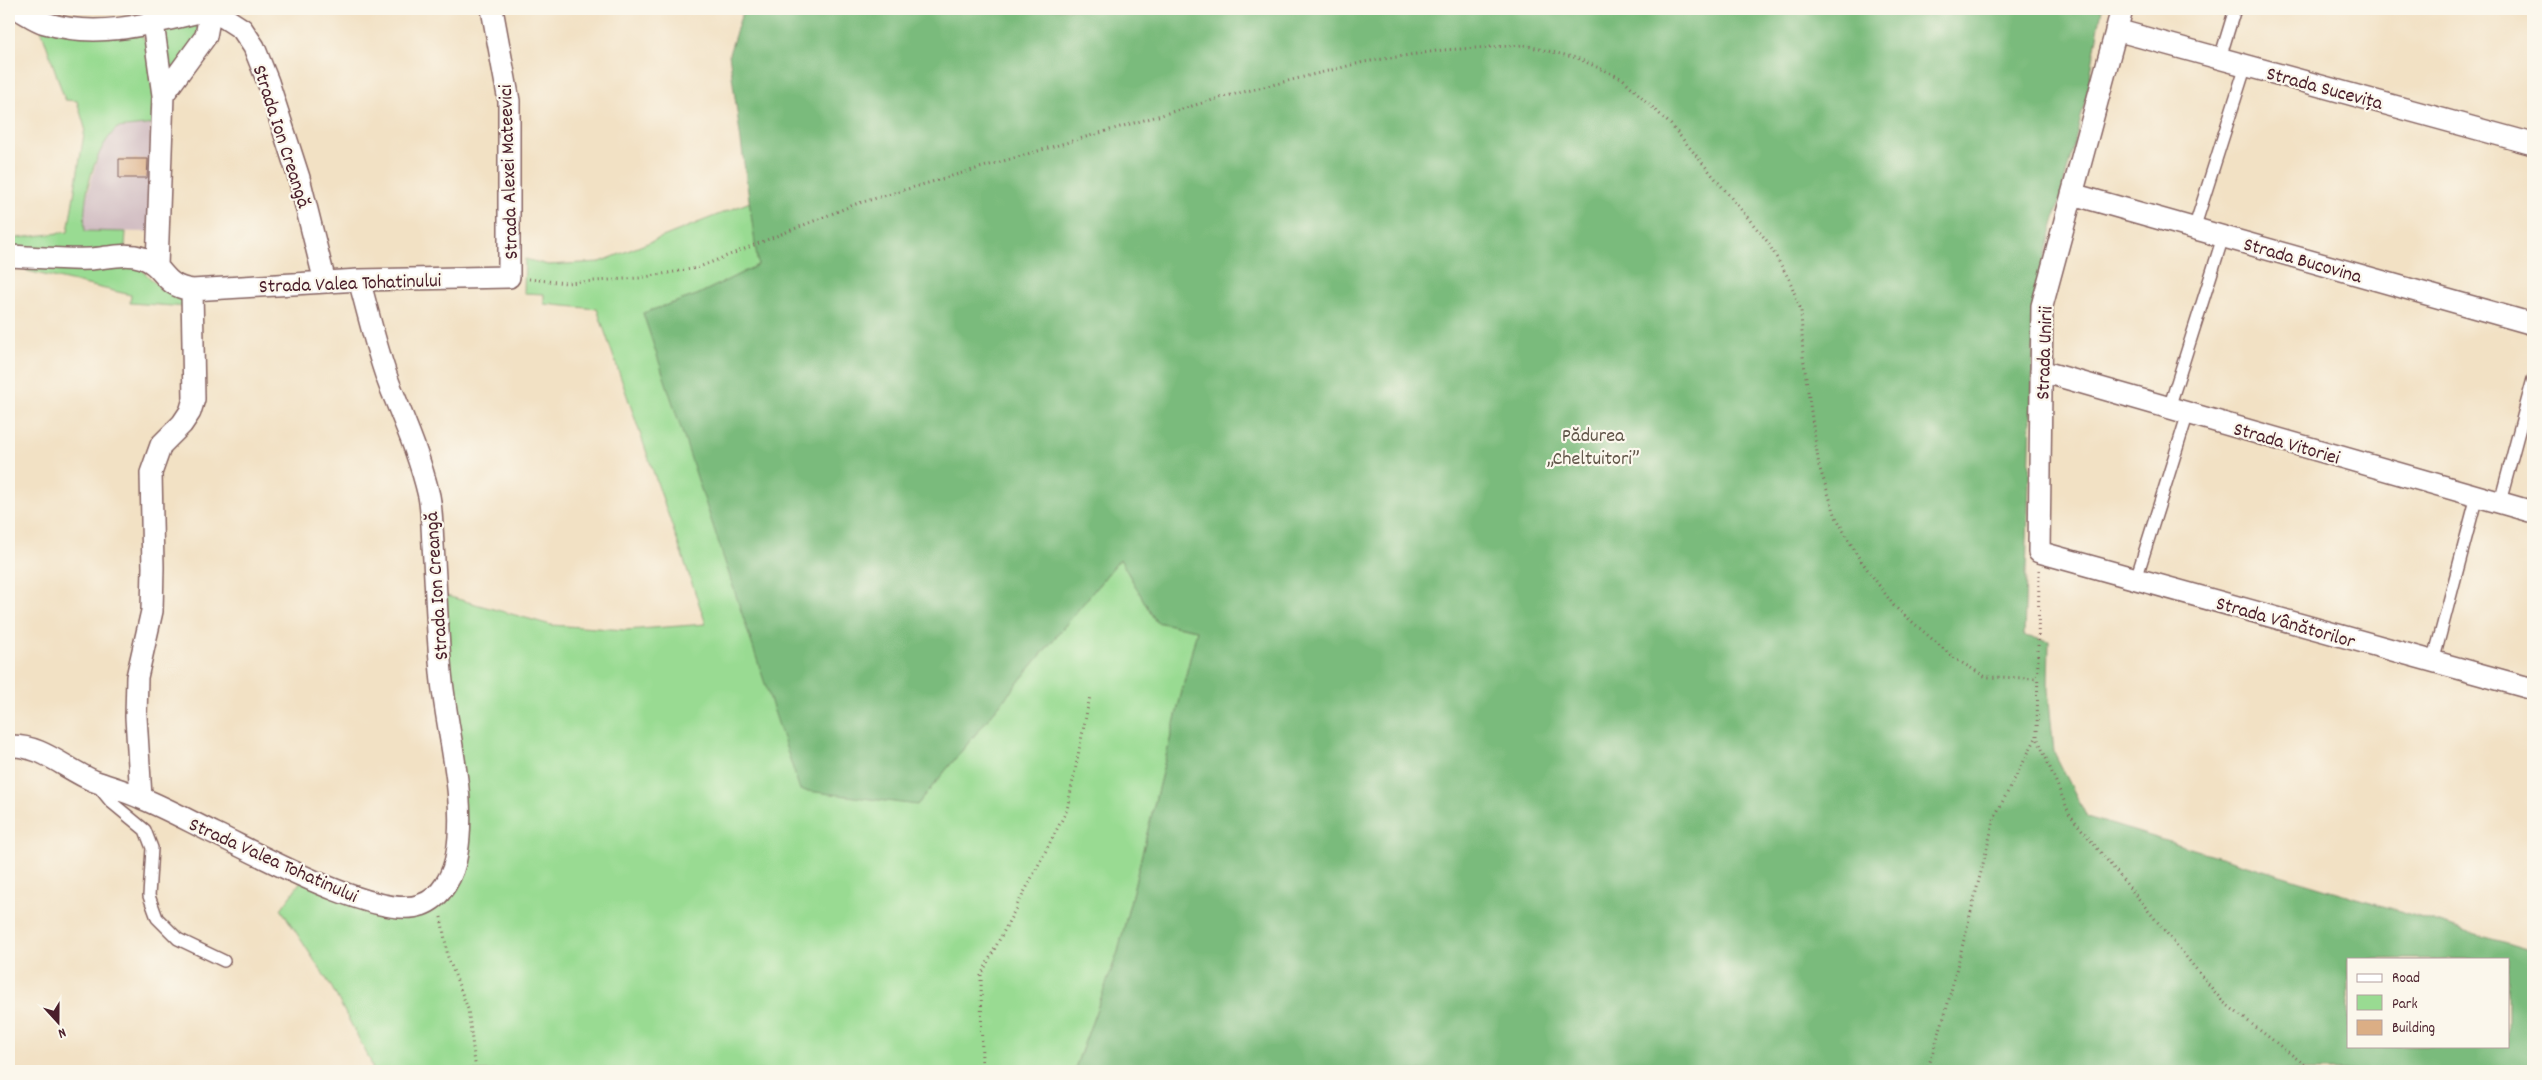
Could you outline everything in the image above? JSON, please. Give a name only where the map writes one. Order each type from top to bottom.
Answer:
[{"type":"street","points":[[18,9],[44,23],[81,30],[124,29],[211,9],[206,36],[163,95]]},
{"type":"street","name":"Strada Ion Creangă","points":[[211,9],[242,29],[257,55],[268,82],[299,178],[325,282]]},
{"type":"street","name":"Strada Alexei Mateevici","points":[[492,9],[509,101],[509,277]]},
{"type":"street","name":"Strada Unirii","points":[[2039,552],[2042,306],[2122,9]]},
{"type":"street","points":[[153,23],[163,95],[157,266]]},
{"type":"street","name":"Strada Sucevița","points":[[2116,30],[2533,144]]},
{"type":"street","name":"Strada Bucovina","points":[[2072,194],[2533,324]]},
{"type":"street","name":"Strada Valea Tohatinului","points":[[9,256],[90,259],[125,254],[144,258],[157,266],[166,279],[178,288],[192,290],[359,280],[509,277]]},
{"type":"street","name":"Strada Ion Creangă","points":[[359,280],[389,384],[410,431],[430,500],[441,674],[458,795],[459,831],[457,855],[451,876],[436,896]]},
{"type":"street","points":[[141,797],[136,687],[141,654],[152,610],[154,567],[151,473],[161,445],[182,424],[190,412],[194,399],[192,290]]},
{"type":"street","name":"Strada Vitoriei","points":[[2041,371],[2533,512]]},
{"type":"street","name":"Strada Vânătorilor","points":[[2039,552],[2533,690]]},
{"type":"street","name":"Strada Valea Tohatinului","points":[[9,746],[22,746],[38,751],[92,780],[141,797],[292,871],[350,895],[390,907],[410,908],[424,905],[436,896]]},
{"type":"lane","points":[[2220,58],[2235,9]]},
{"type":"lane","points":[[2194,229],[2246,66]]},
{"type":"lane","points":[[2136,579],[2223,237]]},
{"type":"lane","points":[[2500,502],[2533,379]]},
{"type":"lane","points":[[2433,662],[2477,496]]},
{"type":"lane","points":[[92,780],[111,802],[145,830],[152,848],[150,896],[157,918],[178,939],[224,961]]},
{"type":"path","points":[[509,277],[566,283],[639,278],[697,268],[856,204],[1223,96],[1364,62],[1443,50],[1523,45],[1578,58],[1623,79],[1671,125],[1772,248],[1789,279],[1801,310],[1803,357],[1819,466],[1836,517],[1857,555],[1894,606],[1954,658],[1986,677],[2037,678]]},
{"type":"path","points":[[2039,552],[2037,738],[2070,815],[2223,1002],[2313,1071]]},
{"type":"path","points":[[982,1071],[981,975],[1067,810],[1090,696]]},
{"type":"path","points":[[1927,1071],[1946,1011],[1995,816],[2037,738]]},
{"type":"path","points":[[436,896],[448,958],[468,1009],[476,1071]]},
{"type":"shaded area","points":[[151,125],[149,232],[85,231],[83,211],[99,152],[108,137],[117,128]]},
{"type":"green space","name":"Pădurea „Cheltuitori”","points":[[746,9],[2102,9],[2087,94],[2035,295],[2024,636],[2049,641],[2048,690],[2054,752],[2087,817],[2533,951],[2533,1071],[1074,1071],[1118,952],[1197,630],[1156,622],[1120,559],[917,805],[800,790],[643,313],[697,295],[758,265],[729,54],[742,13]]},
{"type":"green space","points":[[198,22],[199,38],[167,77],[159,29]]},
{"type":"green space","points":[[41,29],[139,33],[145,40],[149,50],[152,62],[155,124],[117,128],[101,149],[91,176],[85,204],[85,231],[126,232],[125,247],[85,254],[9,251],[9,239],[68,232],[85,128],[77,101],[65,100]]},
{"type":"green space","points":[[750,202],[758,265],[697,295],[643,313],[670,392],[917,805],[1120,559],[1156,622],[1197,630],[1118,952],[1074,1071],[373,1071],[370,1060],[331,986],[281,909],[301,881],[392,915],[454,885],[443,595],[551,625],[626,630],[706,624],[597,309],[544,304],[544,294],[524,293],[525,259],[548,265],[600,262]]},
{"type":"green space","points":[[26,266],[138,266],[161,289],[185,299],[187,307],[130,303],[131,295],[27,271]]},
{"type":"building","points":[[119,159],[148,159],[147,178],[119,178]]}]
